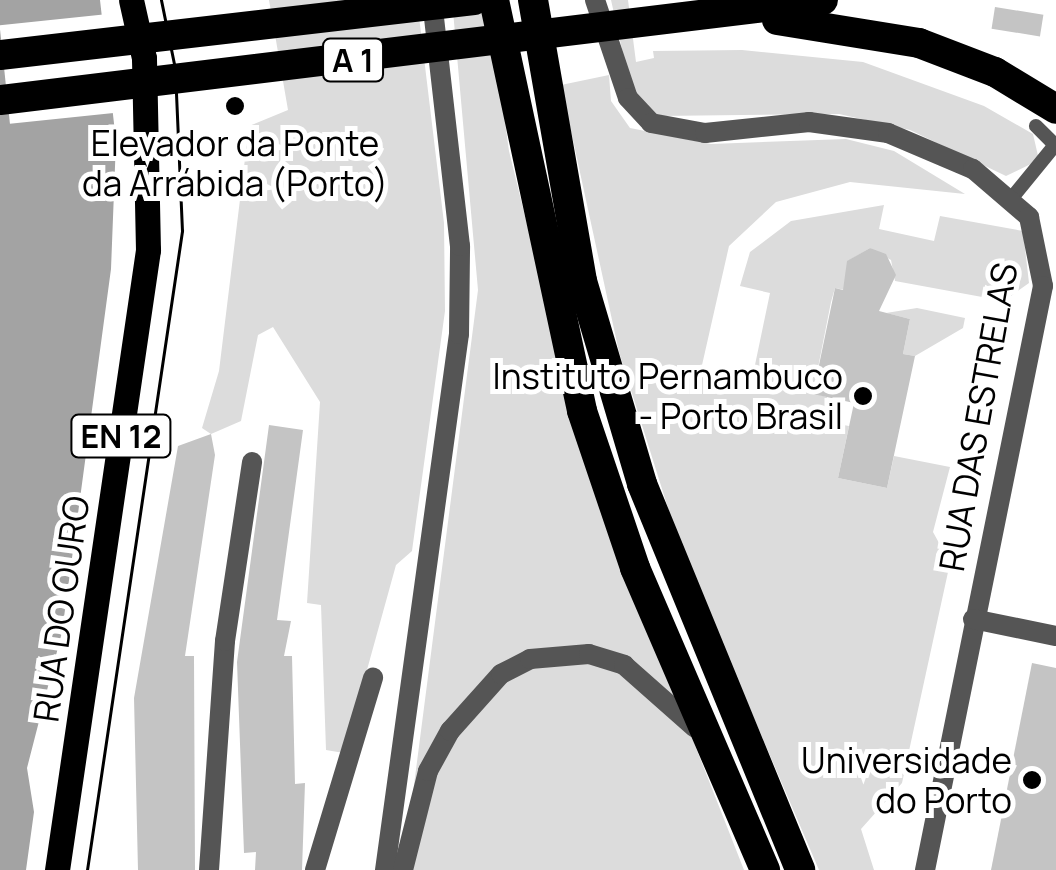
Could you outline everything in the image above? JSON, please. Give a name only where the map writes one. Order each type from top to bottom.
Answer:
[{"type":"highway","name":"A 1","points":[[0,55],[474,0]]},
{"type":"highway","points":[[494,0],[582,411],[635,568],[766,870]]},
{"type":"highway","points":[[533,0],[582,281],[642,484],[800,870]]},
{"type":"highway","points":[[714,18],[822,0]]},
{"type":"highway","name":"A 1","points":[[0,100],[714,18]]},
{"type":"highway","points":[[714,18],[818,23],[918,42],[996,72],[1046,118]]},
{"type":"main road","name":"RUA DO OURO","points":[[57,870],[148,250],[144,58],[131,0]]},
{"type":"street","points":[[385,870],[459,334],[460,246],[432,0]]},
{"type":"street","name":"RUA DAS ESTRELAS","points":[[595,0],[628,98],[651,124],[704,133],[846,123],[973,169],[1011,199],[1036,236],[1049,287],[974,618],[925,870]]},
{"type":"street","points":[[209,870],[226,641],[252,462]]},
{"type":"street","points":[[974,618],[1056,636]]},
{"type":"street","points":[[403,870],[428,771],[450,731],[501,674],[530,659],[589,654],[624,665],[676,704],[715,754]]},
{"type":"street","points":[[314,870],[372,678]]},
{"type":"lane","points":[[1011,199],[1055,145],[1046,118]]},
{"type":"shaded area","points":[[0,0],[100,0],[116,141],[111,269],[62,632],[27,768],[34,812],[26,870],[0,870]]},
{"type":"shaded area","points":[[269,0],[417,0],[444,223],[445,311],[412,551],[396,565],[344,753],[326,750],[321,605],[307,603],[320,402],[273,327],[258,335],[241,421],[211,434],[202,428],[219,371],[249,126],[288,110]]},
{"type":"shaded area","points":[[452,0],[488,0],[509,151],[588,473],[744,870],[403,870],[478,290]]},
{"type":"shaded area","points":[[611,0],[628,0],[636,62],[654,58],[653,51],[742,50],[863,62],[984,106],[1033,134],[1039,160],[1006,176],[910,130],[839,114],[658,116],[632,94]]},
{"type":"shaded area","points":[[609,75],[611,101],[630,128],[711,144],[846,139],[894,151],[965,194],[850,182],[776,202],[729,246],[700,374],[751,384],[770,293],[740,286],[750,252],[791,221],[884,205],[879,229],[934,241],[940,216],[1023,231],[1029,283],[1004,301],[895,281],[891,260],[870,248],[848,261],[850,291],[835,288],[831,302],[813,393],[827,397],[821,421],[849,426],[838,478],[887,488],[894,456],[950,467],[933,532],[950,563],[902,783],[861,829],[874,870],[819,870],[679,543],[619,352],[561,85]]},
{"type":"shaded area","points":[[917,308],[965,318],[963,328],[915,356],[903,354],[910,319],[886,313]]},
{"type":"pier","points":[[108,14],[118,112],[10,124],[0,25]]},
{"type":"building","points":[[995,7],[1043,15],[1040,36],[992,29]]},
{"type":"building","name":"Instituto Pernambuco - Porto Brasil","points":[[870,248],[886,254],[896,275],[879,311],[910,319],[903,354],[915,356],[887,488],[838,478],[854,403],[813,394],[835,288],[843,290],[847,261]]},
{"type":"building","points":[[269,425],[303,430],[277,620],[291,621],[284,656],[292,656],[295,784],[305,783],[302,870],[255,870],[256,852],[244,853],[237,662]]},
{"type":"building","points":[[211,434],[215,455],[185,656],[194,656],[195,870],[138,870],[134,698],[178,446]]},
{"type":"building","name":"Universidade do Porto","points":[[1032,663],[1056,668],[1056,870],[991,870]]},
{"type":"tram line","points":[[87,870],[182,231],[175,69],[161,0]]},
{"type":"place","name":"Elevador da Ponte da Arrábida (Porto)","points":[[235,106]]},
{"type":"place","name":"Instituto Pernambuco - Porto Brasil","points":[[863,396]]},
{"type":"place","name":"Universidade do Porto","points":[[1032,780]]}]
